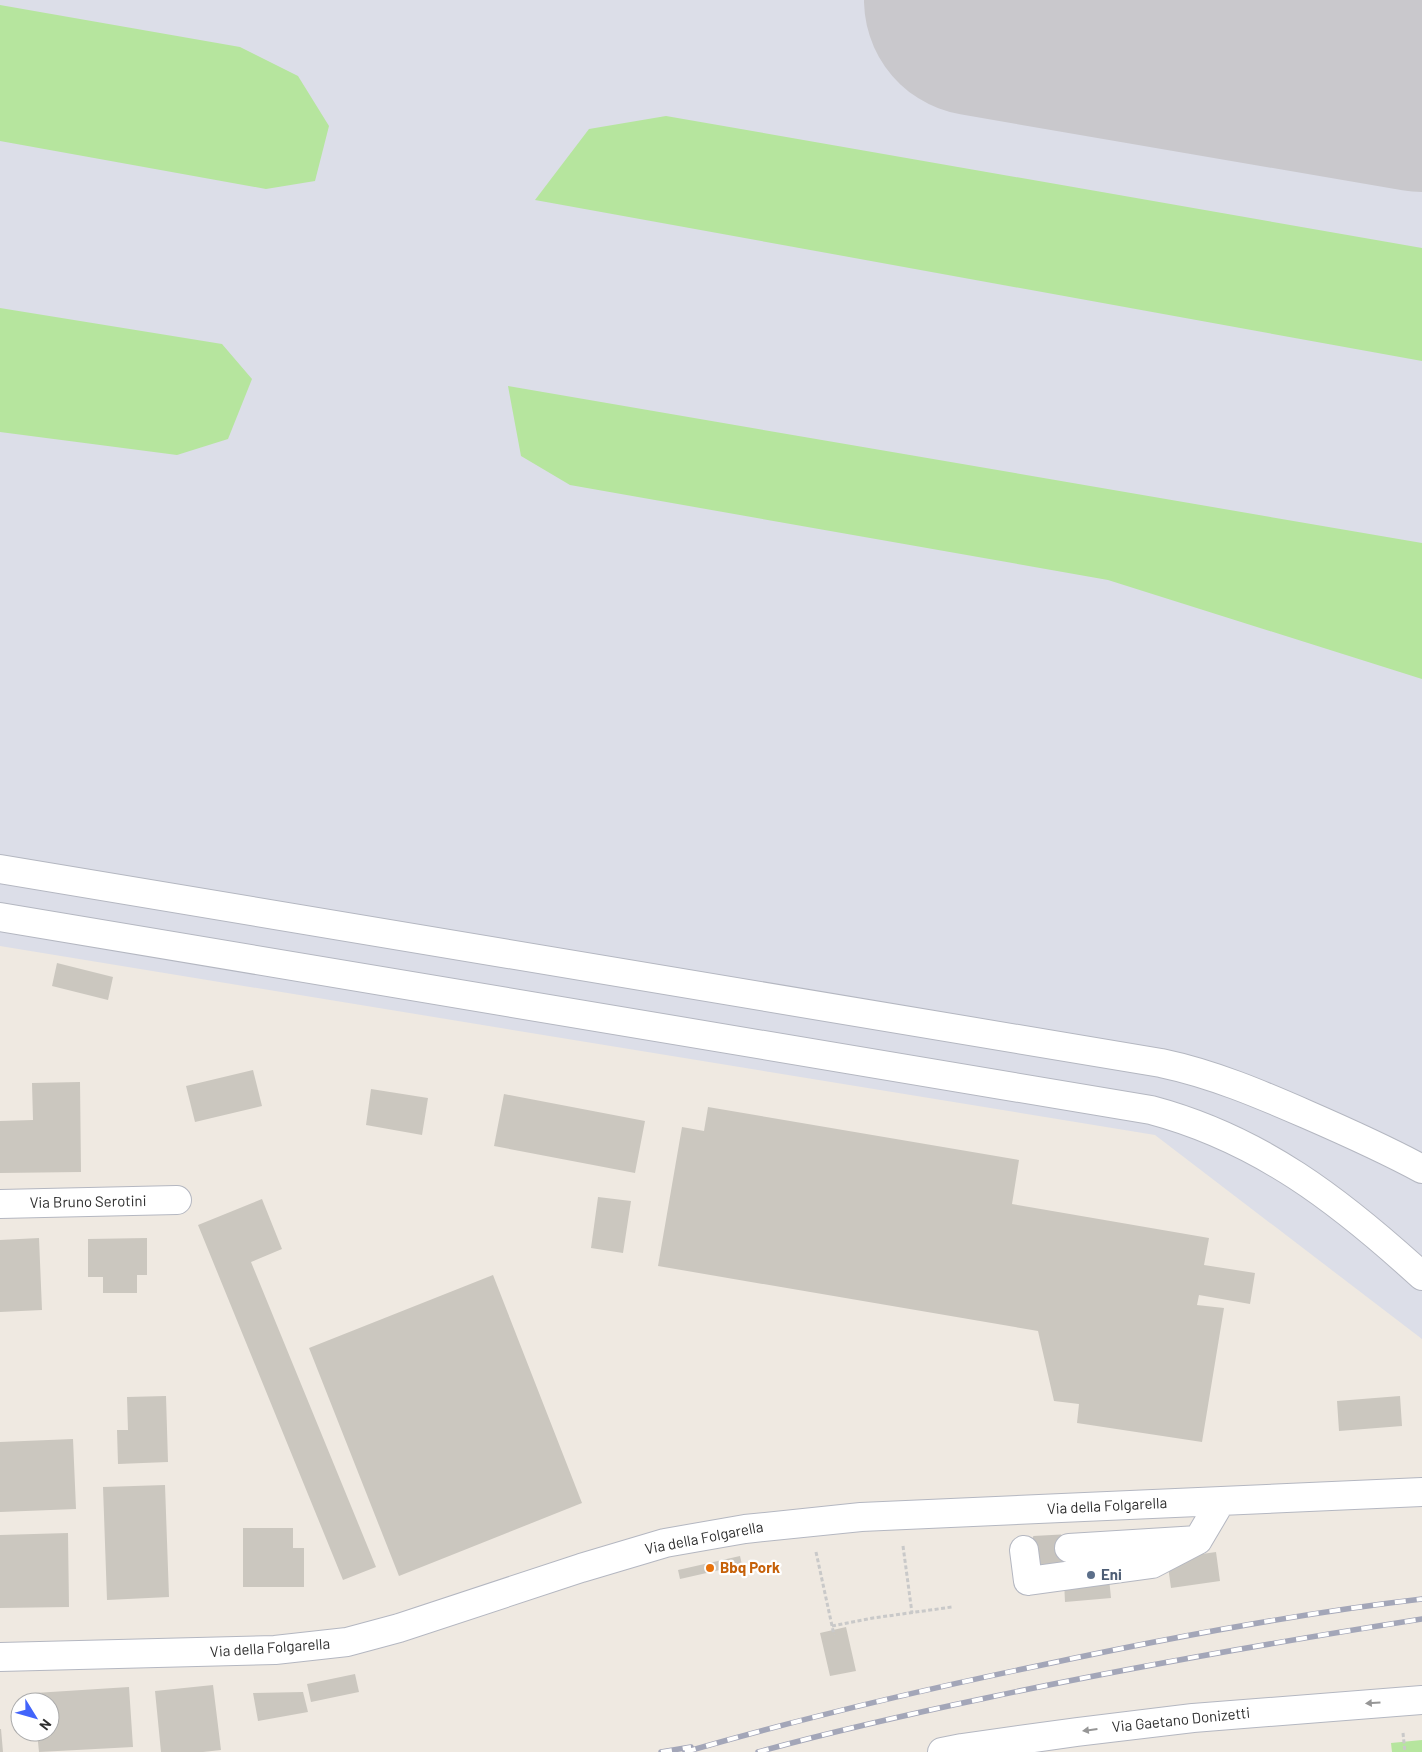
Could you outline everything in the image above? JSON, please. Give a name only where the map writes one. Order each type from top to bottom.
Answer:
[{"type":"street","points":[[0,869],[1161,1063],[1205,1074],[1262,1095],[1370,1142],[1422,1169]]},
{"type":"street","points":[[0,917],[1151,1110],[1176,1116],[1219,1134],[1285,1168],[1348,1211],[1422,1276]]},
{"type":"street","name":"Via Bruno Serotini","points":[[0,1204],[177,1200]]},
{"type":"street","name":"Via della Folgarella","points":[[0,1658],[275,1650],[347,1642],[391,1630],[614,1557],[690,1538],[769,1526],[853,1517],[1422,1492]]},
{"type":"street","points":[[1007,1511],[1029,1550],[1028,1581],[1152,1564],[1198,1540],[1221,1501]]},
{"type":"street","points":[[1069,1548],[1198,1540]]},
{"type":"street","name":"Via Gaetano Donizetti","points":[[942,1752],[1077,1732],[1193,1718],[1422,1700]]},
{"type":"path","points":[[903,1546],[912,1612]]},
{"type":"path","points":[[814,1547],[834,1635]]},
{"type":"path","points":[[832,1626],[912,1612],[952,1608]]},
{"type":"path","points":[[1404,1742],[1405,1752]]},
{"type":"shaded area","points":[[0,0],[1422,0],[1422,1339],[1155,1135],[0,946]]},
{"type":"green space","points":[[0,5],[240,47],[298,76],[329,126],[315,181],[266,189],[0,141]]},
{"type":"green space","points":[[666,116],[1422,248],[1422,361],[535,200],[589,129]]},
{"type":"green space","points":[[0,308],[222,344],[252,379],[228,439],[177,455],[0,432]]},
{"type":"green space","points":[[508,386],[1422,543],[1422,679],[1108,580],[570,485],[521,456]]},
{"type":"green space","points":[[1422,1740],[1422,1752],[1392,1752],[1391,1743]]},
{"type":"building","points":[[57,963],[113,977],[108,1000],[52,986]]},
{"type":"building","points":[[253,1070],[262,1106],[195,1122],[186,1086]]},
{"type":"building","points":[[80,1082],[81,1172],[0,1173],[0,1121],[33,1120],[32,1083]]},
{"type":"building","points":[[371,1089],[428,1098],[422,1135],[366,1125]]},
{"type":"building","points":[[504,1094],[645,1121],[635,1173],[494,1146]]},
{"type":"building","points":[[708,1107],[1019,1160],[1012,1204],[1209,1238],[1204,1265],[1255,1273],[1250,1304],[1199,1295],[1197,1305],[1224,1308],[1202,1442],[1077,1423],[1079,1404],[1054,1401],[1038,1331],[658,1266],[682,1127],[704,1131]]},
{"type":"building","points":[[598,1197],[631,1201],[623,1253],[591,1248]]},
{"type":"building","points":[[262,1199],[282,1249],[251,1262],[376,1567],[343,1580],[198,1225]]},
{"type":"building","points":[[39,1238],[42,1310],[0,1312],[0,1240]]},
{"type":"building","points":[[147,1238],[147,1275],[137,1275],[137,1293],[103,1293],[103,1277],[88,1277],[88,1239]]},
{"type":"building","points":[[493,1275],[582,1503],[399,1576],[309,1348]]},
{"type":"building","points":[[166,1396],[168,1462],[118,1464],[117,1430],[128,1430],[127,1397]]},
{"type":"building","points":[[1400,1396],[1402,1426],[1339,1431],[1337,1401]]},
{"type":"building","points":[[73,1439],[76,1509],[0,1512],[0,1442]]},
{"type":"building","points":[[165,1485],[169,1597],[107,1600],[103,1487]]},
{"type":"building","points":[[243,1528],[293,1528],[293,1548],[304,1548],[304,1587],[243,1587]]},
{"type":"building","points":[[68,1533],[69,1607],[0,1608],[0,1535]]},
{"type":"building","points":[[1068,1535],[1071,1572],[1036,1574],[1033,1537]]},
{"type":"building","points":[[1216,1552],[1220,1581],[1171,1588],[1167,1559]]},
{"type":"building","name":"Bbq Pork","points":[[740,1556],[742,1565],[680,1579],[678,1570]]},
{"type":"building","points":[[1109,1578],[1111,1598],[1065,1602],[1064,1581]]},
{"type":"building","points":[[846,1627],[856,1671],[830,1676],[820,1633]]},
{"type":"building","points":[[355,1674],[359,1692],[311,1702],[307,1684]]},
{"type":"building","points":[[213,1685],[221,1750],[161,1752],[155,1691]]},
{"type":"building","points":[[129,1687],[133,1747],[39,1752],[38,1742],[60,1742],[60,1692],[51,1692]]},
{"type":"building","points":[[303,1692],[308,1712],[258,1721],[253,1693]]},
{"type":"building","points":[[1,1729],[3,1752],[0,1752]]},
{"type":"runway","points":[[980,0],[1422,76]]},
{"type":"tunnel","points":[[1034,1550],[1069,1548]]},
{"type":"railway","points":[[685,1752],[862,1705],[1089,1655],[1279,1619],[1422,1599]]},
{"type":"railway","points":[[758,1752],[872,1723],[1040,1687],[1204,1656],[1422,1619]]},
{"type":"railway","points":[[661,1752],[691,1747]]},
{"type":"place","name":"Bbq Pork","points":[[710,1568]]},
{"type":"place","name":"Eni","points":[[1091,1575]]}]
